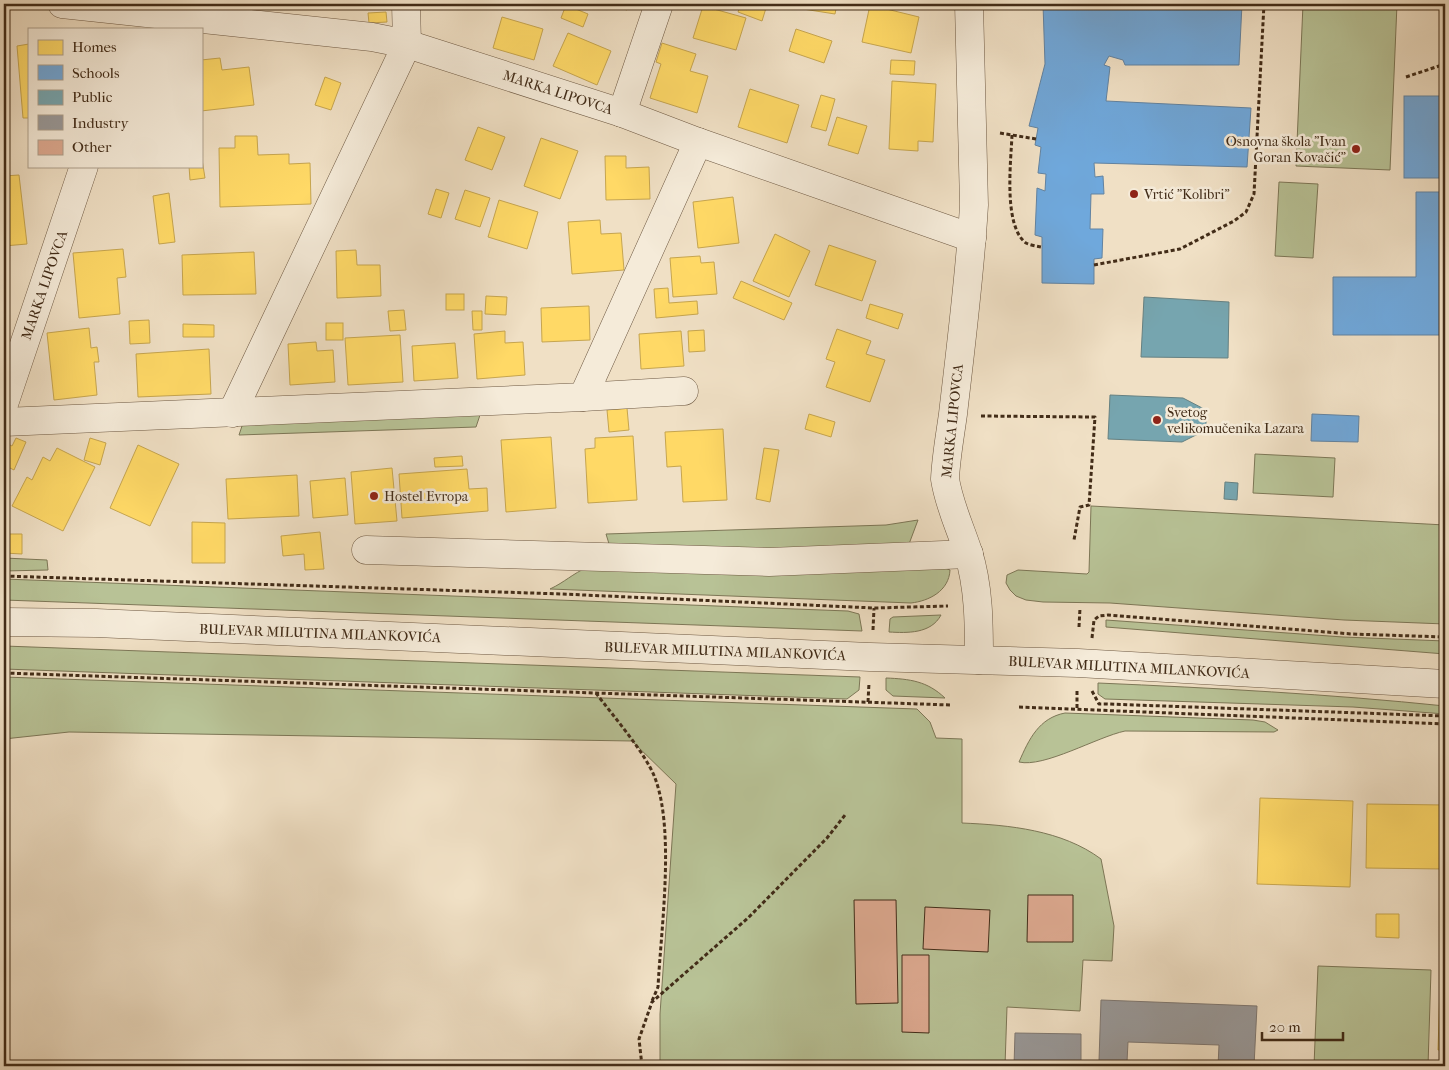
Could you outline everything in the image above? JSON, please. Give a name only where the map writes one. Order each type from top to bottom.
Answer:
[{"type":"street","name":"MARKA LIPOVCA","points":[[62,4],[125,19],[372,37],[407,44],[622,113],[698,142],[972,238]]},
{"type":"street","points":[[232,413],[407,44],[406,4]]},
{"type":"street","points":[[622,113],[659,4]]},
{"type":"street","name":"MARKA LIPOVCA","points":[[969,4],[972,238],[969,287],[963,318],[945,479],[948,499],[969,554],[978,605],[980,660]]},
{"type":"street","points":[[583,397],[698,142]]},
{"type":"street","name":"MARKA LIPOVCA","points":[[4,404],[83,168]]},
{"type":"street","points":[[4,422],[684,391]]},
{"type":"street","points":[[366,550],[769,562],[969,554]]},
{"type":"street","name":"BULEVAR MILUTINA MILANKOVIĆA","points":[[4,622],[96,623],[980,660],[1445,684]]},
{"type":"path","points":[[1094,265],[1180,249],[1234,221],[1246,212],[1254,194],[1264,4]]},
{"type":"path","points":[[1406,77],[1445,64]]},
{"type":"path","points":[[972,132],[1012,134],[1036,139]]},
{"type":"path","points":[[1012,134],[1011,214],[1020,236],[1027,244],[1041,247]]},
{"type":"path","points":[[953,416],[1095,417],[1089,505],[1080,507],[1074,540]]},
{"type":"path","points":[[4,576],[562,594],[874,608],[948,606]]},
{"type":"path","points":[[873,631],[874,608]]},
{"type":"path","points":[[1079,627],[1080,608]]},
{"type":"path","points":[[4,673],[950,705]]},
{"type":"path","points":[[868,702],[869,678]]},
{"type":"path","points":[[1077,683],[1077,708]]},
{"type":"path","points":[[595,693],[647,764],[655,778],[662,806],[665,845],[659,977],[658,987],[639,1039],[642,1066]]},
{"type":"path","points":[[1019,707],[1445,724]]},
{"type":"path","points":[[652,1002],[748,918],[828,838],[845,815]]},
{"type":"green space","points":[[1303,4],[1397,4],[1390,170],[1296,166]]},
{"type":"green space","points":[[1279,182],[1318,184],[1313,258],[1275,256]]},
{"type":"green space","points":[[480,415],[476,427],[239,435],[243,423]]},
{"type":"green space","points":[[1255,454],[1335,458],[1333,497],[1253,493]]},
{"type":"green space","points":[[1091,506],[1445,525],[1445,624],[1344,620],[1110,603],[1043,602],[1026,600],[1016,596],[1006,583],[1007,575],[1018,570],[1087,574],[1089,572]]},
{"type":"green space","points":[[918,520],[909,544],[791,554],[610,547],[606,534],[886,525]]},
{"type":"green space","points":[[4,558],[47,560],[48,570],[4,571]]},
{"type":"green space","points":[[588,567],[945,568],[950,570],[946,584],[937,594],[925,600],[911,603],[550,589]]},
{"type":"green space","points":[[4,579],[848,611],[859,614],[862,631],[4,600]]},
{"type":"green space","points":[[941,615],[937,621],[925,629],[911,632],[889,632],[890,619],[893,617]]},
{"type":"green space","points":[[1106,620],[1343,637],[1445,641],[1445,654],[1106,627]]},
{"type":"green space","points":[[4,646],[860,677],[859,690],[847,699],[4,669]]},
{"type":"green space","points":[[4,677],[917,709],[930,722],[936,738],[962,739],[962,823],[998,825],[1052,835],[1086,849],[1101,859],[1114,926],[1112,961],[1083,960],[1080,1011],[1007,1007],[1005,1066],[660,1066],[660,1014],[676,784],[632,741],[69,732],[4,739]]},
{"type":"green space","points":[[886,678],[903,679],[925,684],[945,698],[893,696],[886,690]]},
{"type":"green space","points":[[1098,683],[1358,698],[1445,706],[1445,714],[1353,707],[1105,699],[1098,694]]},
{"type":"green space","points":[[1065,713],[1253,720],[1265,722],[1278,730],[1274,732],[1125,731],[1042,761],[1019,762],[1036,731],[1048,720]]},
{"type":"green space","points":[[1318,966],[1431,970],[1428,1066],[1314,1066]]},
{"type":"building: Homes","points":[[606,4],[629,4],[627,10]]},
{"type":"building: Homes","points":[[741,4],[754,4],[766,8],[762,21],[738,12]]},
{"type":"building: Homes","points":[[804,4],[837,4],[835,14],[803,9]]},
{"type":"building: Homes","points":[[566,5],[588,14],[583,27],[561,18]]},
{"type":"building: Homes","points":[[870,5],[919,17],[911,53],[862,42]]},
{"type":"building: Homes","points":[[703,6],[746,18],[736,50],[693,38]]},
{"type":"building: Homes","points":[[386,12],[387,22],[369,23],[368,13]]},
{"type":"building: Homes","points":[[502,17],[543,29],[534,60],[493,48]]},
{"type":"building: Homes","points":[[796,29],[832,41],[824,63],[789,51]]},
{"type":"building: Homes","points":[[568,33],[611,51],[597,85],[553,66]]},
{"type":"building: Homes","points":[[662,43],[696,54],[690,71],[708,76],[697,113],[650,98],[661,64],[656,62]]},
{"type":"building: Homes","points":[[28,44],[28,118],[23,118],[17,46]]},
{"type":"building: Homes","points":[[220,58],[222,70],[249,67],[254,105],[202,111],[202,60]]},
{"type":"building: Homes","points":[[891,60],[915,61],[914,75],[890,74]]},
{"type":"building: Homes","points":[[325,77],[341,83],[331,110],[315,105]]},
{"type":"building: Homes","points":[[892,81],[936,84],[933,142],[918,141],[918,151],[889,149]]},
{"type":"building: Homes","points":[[750,89],[799,105],[787,143],[738,127]]},
{"type":"building: Homes","points":[[821,95],[835,99],[826,131],[811,127]]},
{"type":"building: Homes","points":[[837,117],[867,126],[858,154],[828,145]]},
{"type":"building: Homes","points":[[478,127],[505,137],[492,170],[465,160]]},
{"type":"building: Homes","points":[[235,136],[257,136],[258,155],[289,154],[289,164],[310,163],[311,204],[220,207],[219,148],[235,148]]},
{"type":"building: Homes","points":[[541,138],[578,151],[560,199],[524,186]]},
{"type":"building: Homes","points":[[605,156],[626,156],[626,168],[649,167],[650,199],[606,200]]},
{"type":"building: Homes","points":[[202,159],[205,178],[190,180],[189,168],[202,168]]},
{"type":"building: Homes","points":[[19,175],[27,244],[4,246],[4,176]]},
{"type":"building: Homes","points":[[436,189],[449,193],[441,218],[428,214]]},
{"type":"building: Homes","points":[[465,190],[490,198],[480,227],[455,219]]},
{"type":"building: Homes","points":[[169,193],[175,242],[159,244],[153,196]]},
{"type":"building: Homes","points":[[733,197],[739,243],[698,248],[693,202]]},
{"type":"building: Homes","points":[[499,200],[538,212],[527,249],[488,237]]},
{"type":"building: Homes","points":[[600,220],[601,234],[621,233],[624,270],[572,274],[568,222]]},
{"type":"building: Homes","points":[[775,234],[810,251],[789,297],[753,281]]},
{"type":"building: Homes","points":[[829,245],[876,261],[862,301],[815,285]]},
{"type":"building: Homes","points":[[123,249],[126,277],[117,278],[120,314],[79,318],[73,253]]},
{"type":"building: Homes","points":[[356,250],[357,265],[380,265],[381,296],[337,298],[336,251]]},
{"type":"building: Homes","points":[[254,252],[256,294],[183,295],[182,255]]},
{"type":"building: Homes","points":[[700,256],[701,263],[714,262],[717,294],[673,297],[670,258]]},
{"type":"building: Homes","points":[[741,281],[792,303],[784,320],[733,298]]},
{"type":"building: Homes","points":[[668,288],[669,303],[697,301],[698,314],[656,318],[654,289]]},
{"type":"building: Homes","points":[[446,294],[464,294],[464,310],[446,310]]},
{"type":"building: Homes","points":[[486,296],[507,297],[506,315],[485,314]]},
{"type":"building: Homes","points":[[870,304],[903,314],[898,329],[866,318]]},
{"type":"building: Homes","points":[[589,306],[590,340],[542,342],[541,308]]},
{"type":"building: Homes","points":[[404,310],[406,330],[390,331],[388,311]]},
{"type":"building: Homes","points":[[472,311],[482,311],[482,330],[473,330]]},
{"type":"building: Homes","points":[[149,320],[150,343],[130,344],[129,321]]},
{"type":"building: Homes","points":[[326,323],[343,323],[343,340],[326,340]]},
{"type":"building: Homes","points":[[183,324],[214,325],[214,337],[183,337]]},
{"type":"building: Homes","points":[[89,328],[91,348],[97,347],[99,362],[94,362],[97,395],[54,400],[47,333]]},
{"type":"building: Homes","points":[[837,329],[871,341],[866,354],[885,360],[870,402],[826,387],[835,362],[826,359]]},
{"type":"building: Homes","points":[[704,330],[705,351],[689,352],[688,331]]},
{"type":"building: Homes","points":[[505,331],[505,343],[523,342],[525,375],[477,379],[474,334]]},
{"type":"building: Homes","points":[[681,331],[684,366],[641,369],[639,334]]},
{"type":"building: Homes","points":[[400,335],[403,382],[348,385],[345,338]]},
{"type":"building: Homes","points":[[316,342],[317,351],[333,350],[335,382],[290,385],[288,344]]},
{"type":"building: Homes","points":[[455,343],[458,378],[414,381],[412,346]]},
{"type":"building: Homes","points":[[209,349],[211,394],[138,397],[136,354]]},
{"type":"building: Homes","points":[[627,408],[629,430],[609,432],[607,410]]},
{"type":"building: Homes","points":[[809,414],[835,422],[831,437],[805,429]]},
{"type":"building: Homes","points":[[723,429],[727,500],[683,502],[681,466],[667,467],[665,432]]},
{"type":"building: Homes","points":[[633,436],[637,500],[588,503],[585,449],[595,448],[595,438]]},
{"type":"building: Homes","points":[[551,437],[556,508],[506,512],[501,440]]},
{"type":"building: Homes","points":[[16,438],[26,442],[14,470],[4,465],[4,442],[12,446]]},
{"type":"building: Homes","points":[[90,438],[106,443],[100,465],[84,460]]},
{"type":"building: Homes","points":[[138,445],[179,464],[150,526],[110,508]]},
{"type":"building: Homes","points":[[57,448],[95,467],[63,531],[12,506],[27,477],[32,480],[43,457],[50,461]]},
{"type":"building: Homes","points":[[764,448],[779,450],[770,502],[756,499]]},
{"type":"building: Homes","points":[[462,456],[463,466],[435,467],[434,458]]},
{"type":"building: Homes","name":"Hostel Evropa","points":[[392,468],[397,521],[355,524],[351,472]]},
{"type":"building: Homes","points":[[467,469],[469,489],[487,488],[488,511],[402,518],[399,474]]},
{"type":"building: Homes","points":[[297,475],[299,516],[228,519],[226,479]]},
{"type":"building: Homes","points":[[345,478],[348,515],[313,518],[310,481]]},
{"type":"building: Homes","points":[[192,522],[225,523],[225,563],[192,563]]},
{"type":"building: Homes","points":[[320,532],[324,569],[305,570],[304,554],[283,556],[281,536]]},
{"type":"building: Homes","points":[[4,534],[22,534],[22,554],[4,553]]},
{"type":"building: Homes","points":[[1260,798],[1353,801],[1350,887],[1257,884]]},
{"type":"building: Homes","points":[[1367,804],[1445,805],[1445,869],[1366,868]]},
{"type":"building: Homes","points":[[1376,914],[1399,914],[1399,938],[1376,937]]},
{"type":"building: Homes","points":[[1440,986],[1445,986],[1445,1050],[1438,1050]]},
{"type":"building: Schools","points":[[1043,4],[1242,4],[1239,65],[1125,65],[1123,60],[1109,56],[1104,65],[1110,67],[1106,101],[1251,108],[1247,167],[1094,163],[1095,177],[1103,176],[1104,194],[1091,194],[1090,229],[1103,229],[1102,258],[1094,259],[1094,284],[1042,283],[1042,237],[1035,235],[1037,188],[1045,191],[1046,174],[1038,173],[1041,147],[1035,145],[1038,128],[1029,126],[1045,64]]},
{"type":"building: Schools","points":[[1404,96],[1445,96],[1445,178],[1404,178]]},
{"type":"building: Schools","points":[[1416,192],[1445,192],[1445,335],[1333,335],[1333,277],[1416,277]]},
{"type":"building: Schools","points":[[1312,414],[1359,416],[1358,442],[1311,441]]},
{"type":"building: Public","points":[[1144,297],[1229,302],[1228,358],[1141,357]]},
{"type":"building: Public","name":"Svetog velikomučenika Lazara","points":[[1110,395],[1183,398],[1206,410],[1206,430],[1182,442],[1108,439]]},
{"type":"building: Public","points":[[1225,482],[1238,483],[1237,500],[1224,499]]},
{"type":"building: Industry","points":[[1101,1000],[1257,1006],[1254,1066],[1218,1066],[1219,1045],[1128,1042],[1127,1062],[1099,1061]]},
{"type":"building: Industry","points":[[1015,1033],[1081,1034],[1081,1066],[1014,1066]]},
{"type":"building: Other","points":[[1028,895],[1073,895],[1073,942],[1027,942]]},
{"type":"building: Other","points":[[854,900],[896,900],[898,1003],[856,1004]]},
{"type":"building: Other","points":[[925,907],[990,910],[988,952],[923,949]]},
{"type":"building: Other","points":[[902,955],[929,955],[929,1033],[902,1032]]},
{"type":"place","name":"Osnovna škola \"Ivan Goran Kovačić\"","points":[[1356,149]]},
{"type":"place","name":"Vrtić \"Kolibri\"","points":[[1134,194]]},
{"type":"place","name":"Svetog velikomučenika Lazara","points":[[1157,420]]},
{"type":"place","name":"Hostel Evropa","points":[[374,496]]}]
